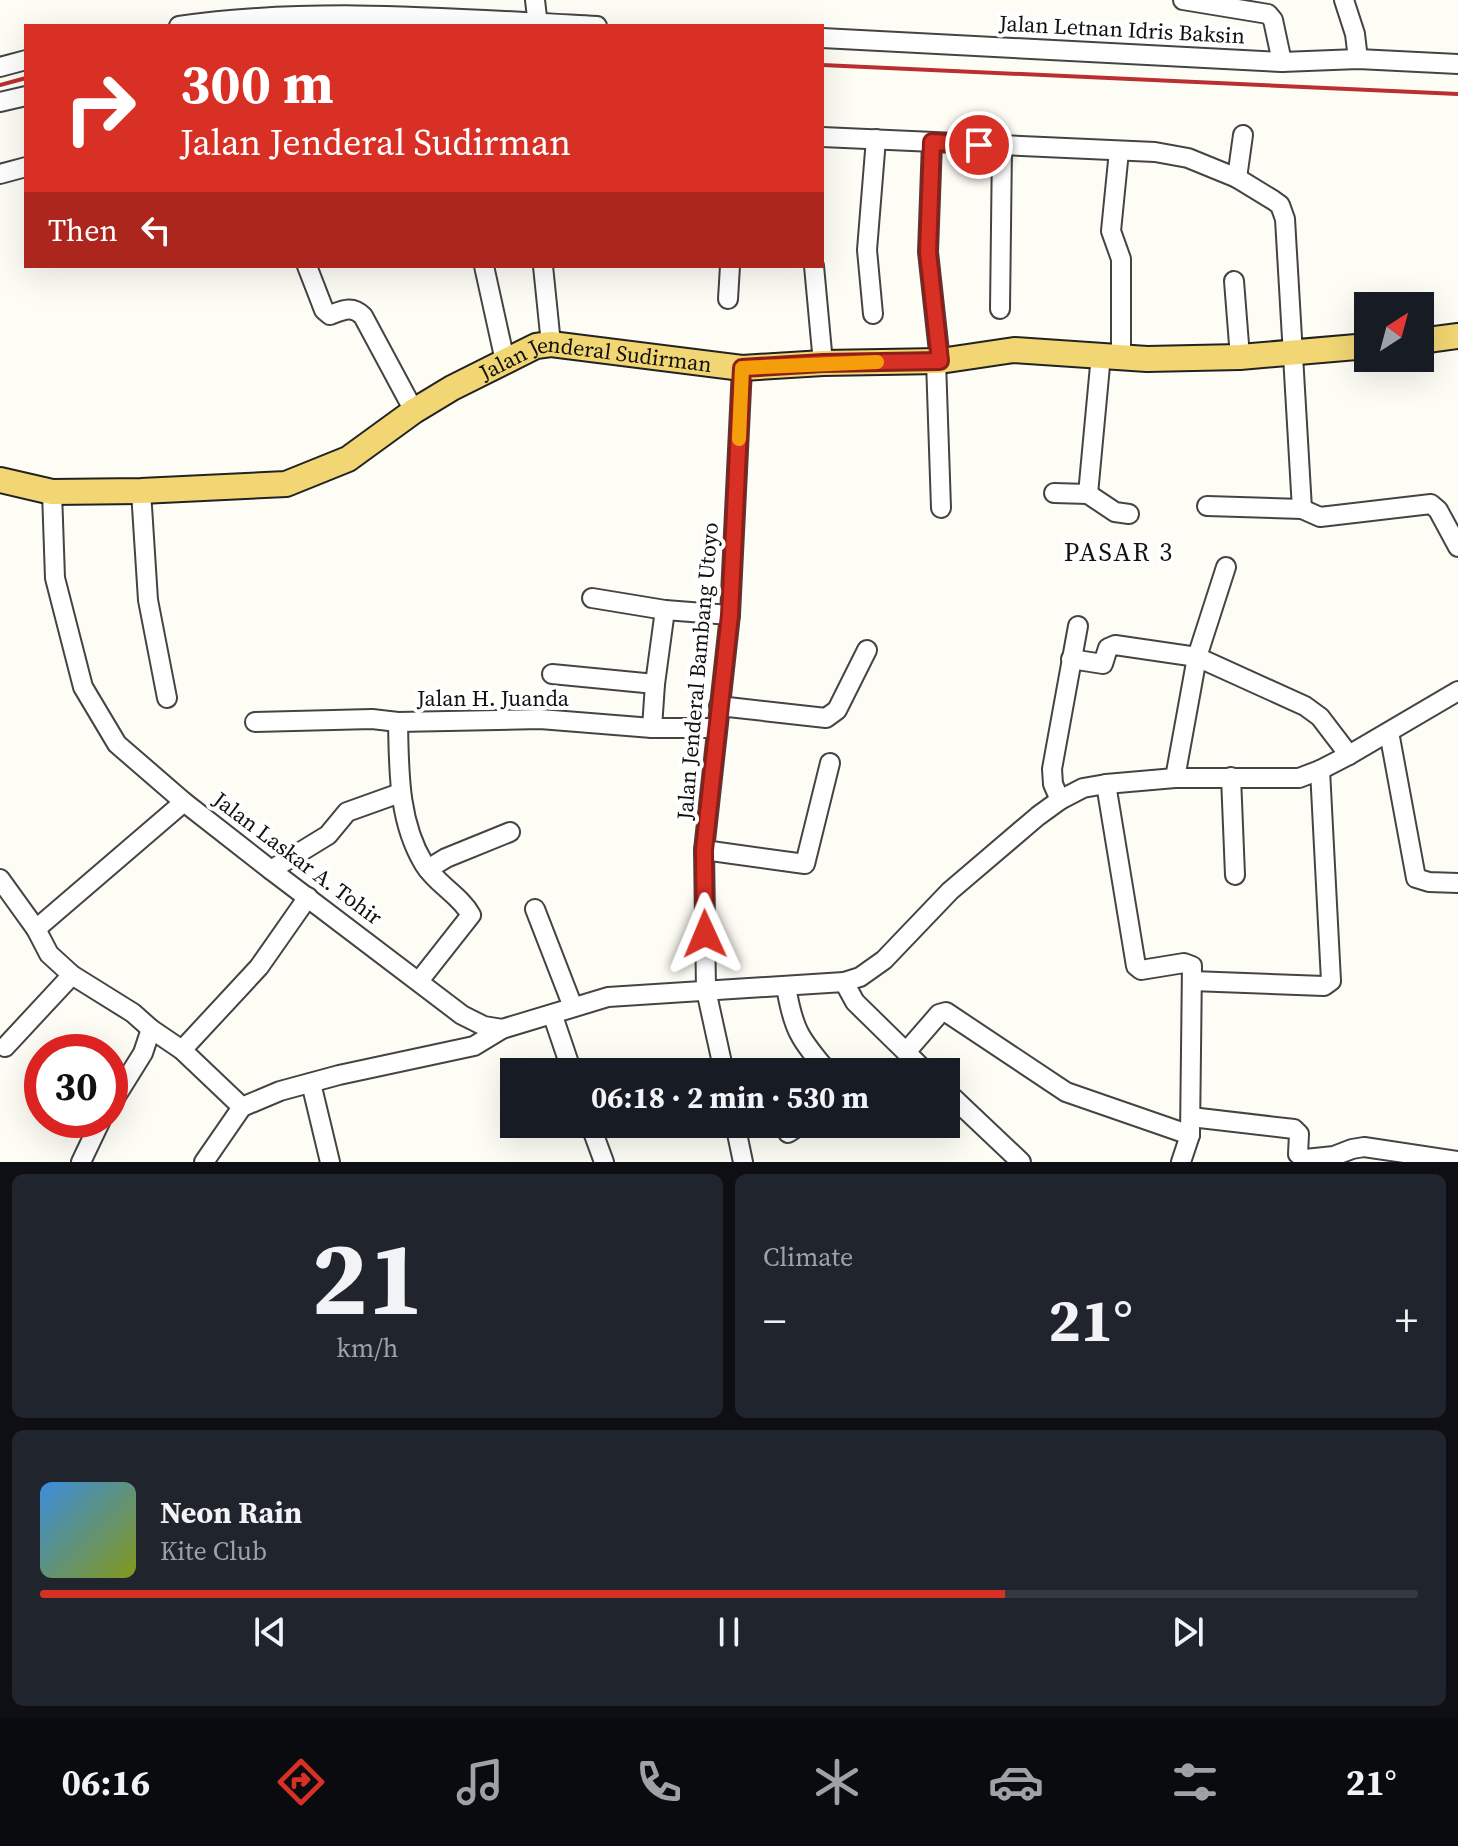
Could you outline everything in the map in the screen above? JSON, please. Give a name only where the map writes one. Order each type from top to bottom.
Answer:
[{"type":"main road","points":[[1434,339],[1458,336]]},
{"type":"main road","name":"Jalan Jenderal Sudirman","points":[[0,480],[52,492],[286,484],[348,459],[414,411],[505,361],[536,346],[551,344],[742,368],[938,361],[1014,350],[1147,359],[1240,357],[1354,347]]},
{"type":"street","points":[[200,24],[273,17],[406,15],[538,24],[535,0]]},
{"type":"street","name":"Jalan Letnan Idris Baksin","points":[[824,38],[1282,62],[1273,20],[1268,14],[1183,0]]},
{"type":"street","points":[[1345,0],[1353,25],[1358,59]]},
{"type":"street","points":[[1282,62],[1358,59],[1458,64]]},
{"type":"street","points":[[0,67],[24,61]]},
{"type":"street","points":[[0,102],[24,96]]},
{"type":"street","points":[[1237,178],[1243,135]]},
{"type":"street","points":[[824,137],[1155,152],[1188,158],[1237,178],[1273,200],[1283,210],[1302,509]]},
{"type":"street","points":[[873,314],[867,250],[876,139]]},
{"type":"street","points":[[932,142],[928,252],[938,361],[941,508]]},
{"type":"street","points":[[1000,309],[1002,146]]},
{"type":"street","points":[[1088,494],[1111,355],[1121,259],[1111,231],[1119,151]]},
{"type":"street","points":[[1,168],[24,167]]},
{"type":"street","points":[[308,268],[324,310],[330,315],[350,308],[363,316],[414,411]]},
{"type":"street","points":[[484,268],[505,361]]},
{"type":"street","points":[[543,268],[551,344]]},
{"type":"street","points":[[728,299],[730,268]]},
{"type":"street","points":[[814,268],[823,363]]},
{"type":"street","points":[[1234,281],[1240,357]]},
{"type":"street","name":"Jalan Jenderal Bambang Utoyo","points":[[721,1058],[706,990],[704,850],[730,615],[742,368]]},
{"type":"street","points":[[141,491],[148,600],[167,698]]},
{"type":"street","name":"Jalan Laskar A. Tohir","points":[[52,492],[55,578],[83,687],[117,744],[184,802],[462,1015],[484,1026],[502,1029]]},
{"type":"street","points":[[1054,493],[1088,494],[1115,512],[1129,514]]},
{"type":"street","points":[[1207,506],[1302,509],[1320,517],[1431,504],[1438,510],[1458,547]]},
{"type":"street","points":[[1175,778],[1197,657],[1226,567]]},
{"type":"street","points":[[592,598],[665,610],[730,615]]},
{"type":"street","points":[[652,728],[665,610]]},
{"type":"street","points":[[1060,800],[1053,784],[1052,769],[1078,626]]},
{"type":"street","points":[[1071,659],[1103,664],[1108,648],[1115,645],[1197,657],[1313,711],[1349,755]]},
{"type":"street","points":[[719,706],[826,718],[837,710],[867,650]]},
{"type":"street","points":[[552,674],[655,684]]},
{"type":"street","points":[[204,1162],[242,1107],[280,1091],[474,1046],[502,1029],[608,997],[844,982],[860,977],[884,960],[950,891],[1038,816],[1083,788],[1175,778],[1299,778],[1349,755],[1456,696]]},
{"type":"street","points":[[255,722],[372,719],[398,722]]},
{"type":"street","name":"Jalan H. Juanda","points":[[419,981],[471,915],[428,869],[410,830],[400,793],[398,722],[540,719],[652,728],[716,728]]},
{"type":"street","points":[[1389,732],[1416,878],[1429,882],[1458,883]]},
{"type":"street","points":[[704,850],[805,864],[830,763]]},
{"type":"street","points":[[1192,981],[1324,986],[1331,981],[1320,770]]},
{"type":"street","points":[[1231,777],[1235,875]]},
{"type":"street","points":[[1106,784],[1136,966],[1141,970],[1187,962],[1192,966],[1190,1126],[1181,1162]]},
{"type":"street","points":[[271,870],[326,837],[347,812],[400,793]]},
{"type":"street","points":[[36,929],[184,802]]},
{"type":"street","points":[[428,869],[446,858],[510,832]]},
{"type":"street","points":[[0,879],[36,929],[49,954],[72,975],[133,1013],[182,1050],[242,1107]]},
{"type":"street","points":[[182,1050],[259,967],[308,897]]},
{"type":"street","points":[[535,909],[573,1007]]},
{"type":"street","points":[[5,1047],[72,975]]},
{"type":"street","points":[[844,982],[855,1002],[912,1058]]},
{"type":"street","points":[[786,986],[791,1019],[815,1058]]},
{"type":"street","points":[[906,1052],[939,1014],[946,1012],[1066,1092],[1190,1126],[1294,1129],[1299,1134],[1298,1154],[1305,1159],[1334,1156],[1364,1147],[1458,1161]]},
{"type":"street","points":[[553,1016],[567,1058]]},
{"type":"street","points":[[128,1077],[143,1053],[151,1029]]},
{"type":"street","points":[[311,1083],[330,1162]]},
{"type":"street","points":[[960,1104],[1021,1162]]},
{"type":"street","points":[[81,1162],[92,1138]]},
{"type":"street","points":[[595,1138],[604,1162]]},
{"type":"street","points":[[738,1138],[743,1162]]},
{"type":"railway","points":[[824,65],[1458,94]]},
{"type":"railway","points":[[0,85],[24,79]]},
{"type":"slow traffic","points":[[739,439],[742,368],[877,362]]},
{"type":"district","name":"PASAR 3","points":[[1119,552]]},
{"type":"route","points":[[705,934],[704,850],[730,615],[742,368],[940,361],[928,252],[932,142],[979,145]]}]
